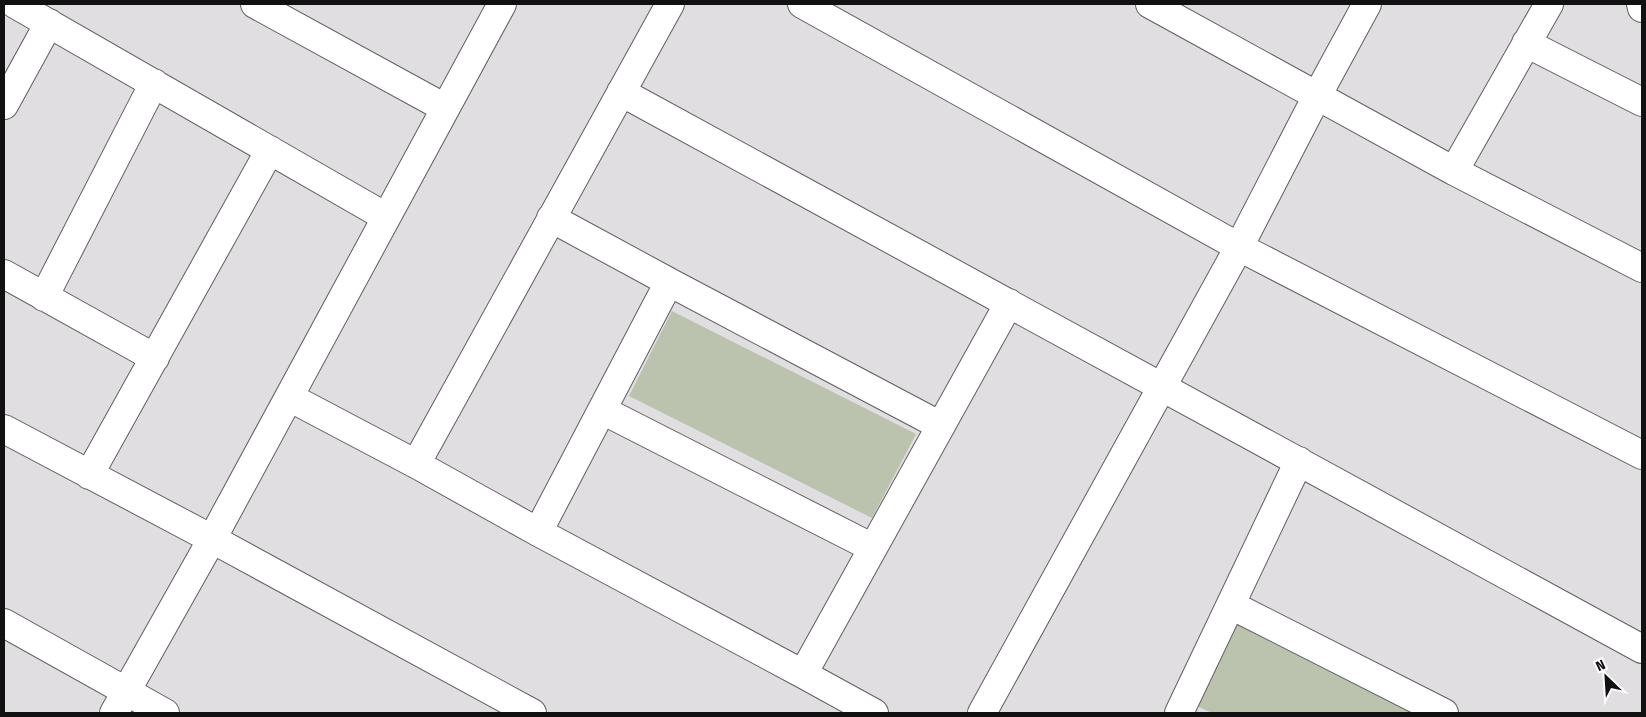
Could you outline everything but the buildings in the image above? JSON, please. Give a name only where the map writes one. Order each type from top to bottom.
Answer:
[{"type":"street","points":[[15,4],[386,217]]},
{"type":"street","points":[[255,4],[446,108]]},
{"type":"street","points":[[120,702],[212,540],[502,4]]},
{"type":"street","points":[[416,464],[670,4]]},
{"type":"street","points":[[802,4],[1239,247],[1642,455]]},
{"type":"street","points":[[982,713],[1239,247],[1367,4]]},
{"type":"street","points":[[1454,171],[1549,4]]},
{"type":"street","points":[[1641,4],[1642,8]]},
{"type":"street","points":[[1161,6],[1317,96],[1454,171],[1642,268]]},
{"type":"street","points":[[4,105],[49,23]]},
{"type":"street","points":[[1526,43],[1642,102]]},
{"type":"street","points":[[44,296],[154,83]]},
{"type":"street","points":[[621,92],[1642,649]]},
{"type":"street","points":[[89,475],[270,150]]},
{"type":"street","points":[[551,218],[941,426]]},
{"type":"street","points":[[4,274],[155,358]]},
{"type":"street","points":[[538,532],[669,282]]},
{"type":"street","points":[[803,674],[1010,303]]},
{"type":"street","points":[[289,397],[874,713]]},
{"type":"street","points":[[602,410],[873,548]]},
{"type":"street","points":[[4,429],[532,713]]},
{"type":"street","points":[[1179,713],[1299,461]]},
{"type":"street","points":[[1231,605],[1444,713]]},
{"type":"street","points":[[5,626],[120,702],[165,713]]},
{"type":"green space","points":[[672,311],[916,434],[872,518],[629,396]]},
{"type":"green space","points":[[1237,623],[1417,713],[1212,713],[1195,705]]}]
